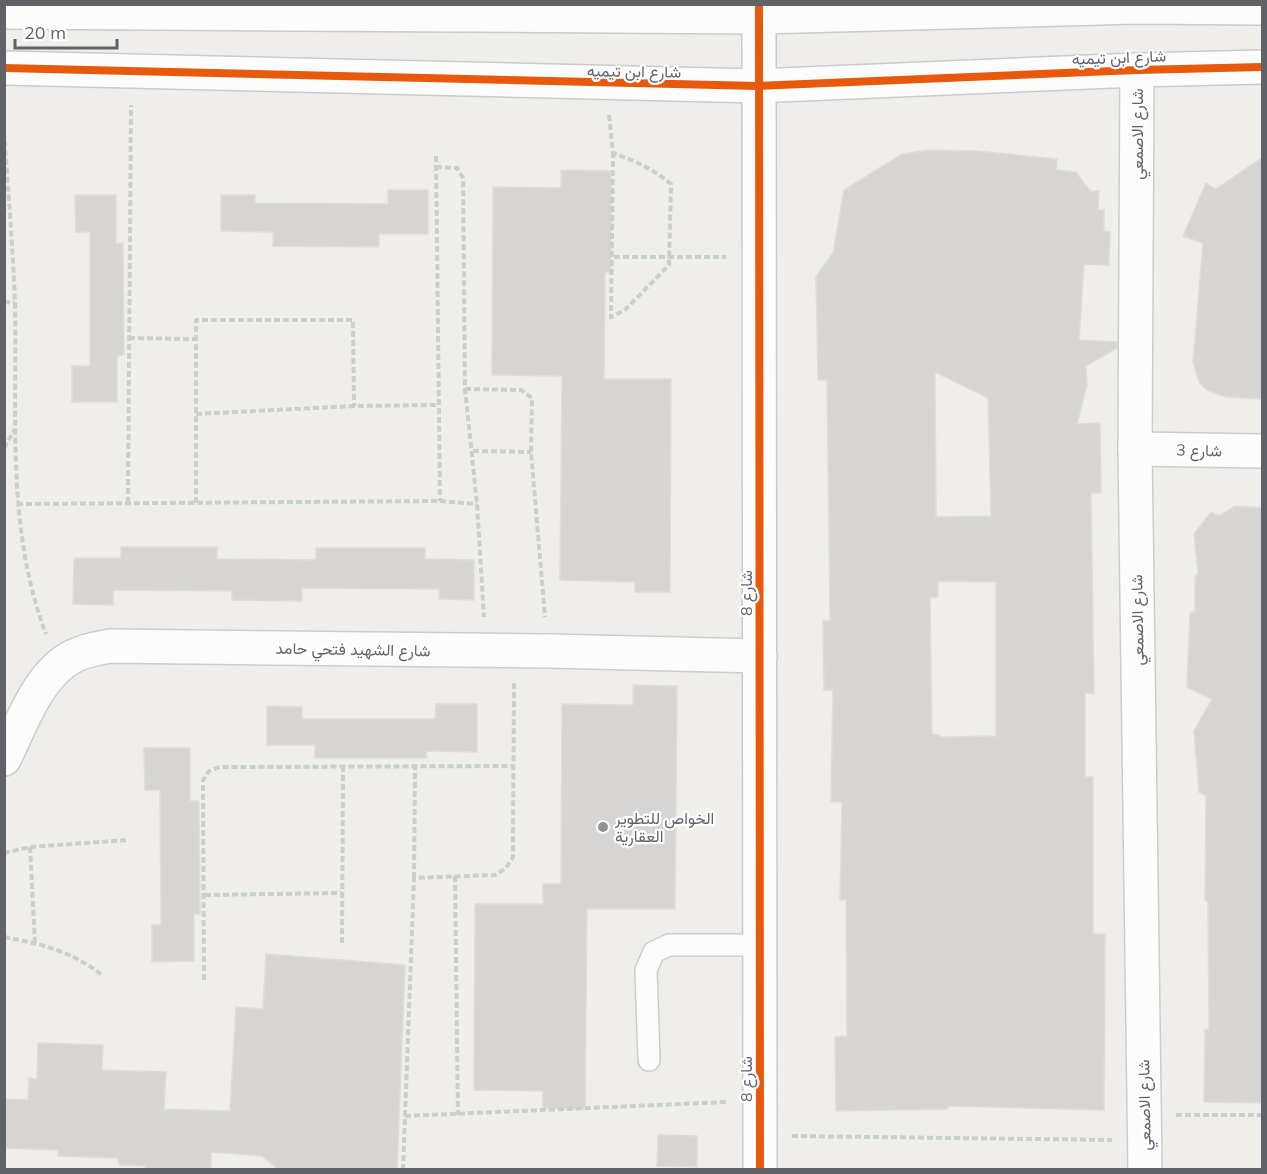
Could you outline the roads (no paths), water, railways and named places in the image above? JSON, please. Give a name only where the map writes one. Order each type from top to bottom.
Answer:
[{"type":"street","points":[[4,12],[758,11],[1179,6],[1263,8]]},
{"type":"street","name":"شارع 8","points":[[758,11],[760,1170]]},
{"type":"street","name":"شارع ابن تيميه","points":[[4,68],[757,86],[1137,69],[1263,68]]},
{"type":"street","name":"شارع الاصمعي","points":[[1137,69],[1135,449],[1145,1142]]},
{"type":"street","name":"شارع 3","points":[[1135,449],[1263,451]]},
{"type":"street","name":"شارع الشهيد فتحي حامد","points":[[4,759],[31,705],[58,667],[74,656],[110,646],[760,656]]},
{"type":"lane","points":[[649,1060],[646,970],[654,952],[669,945],[761,945]]},
{"type":"place","name":"الخواص للتطوير العقارية","points":[[603,827]]}]
